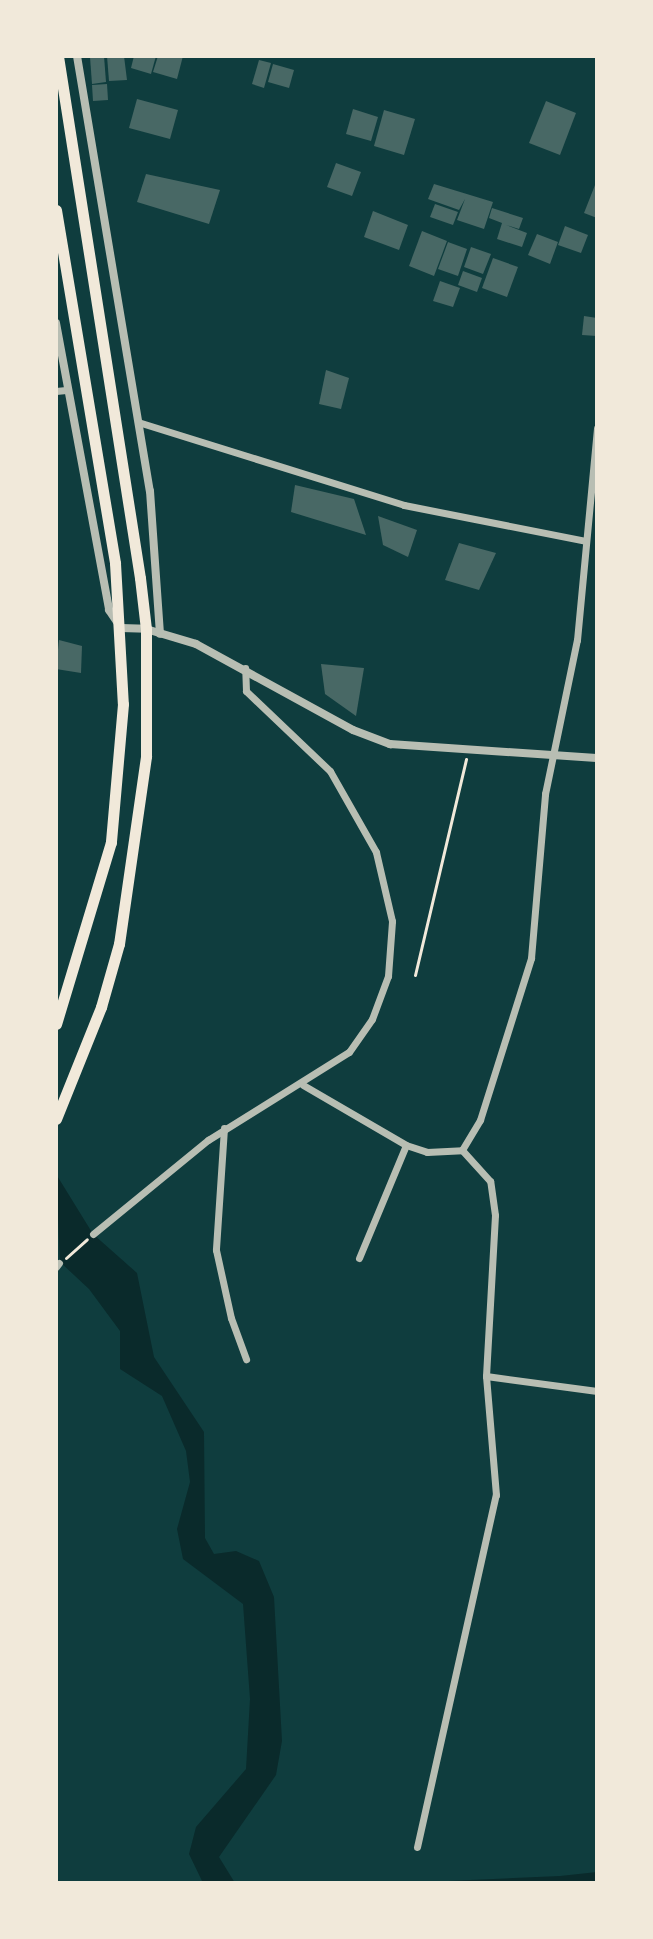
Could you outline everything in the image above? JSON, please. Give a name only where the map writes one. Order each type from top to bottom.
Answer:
[{"type":"highway","points":[[56,1119],[119,944],[146,756],[146,629],[58,56]]},
{"type":"highway","points":[[56,210],[121,628],[121,771],[111,842],[56,1024]]},
{"type":"street","points":[[77,56],[158,551],[160,634]]},
{"type":"street","points":[[56,323],[61,391],[109,610],[121,628],[146,629],[196,644],[371,739],[597,758]]},
{"type":"street","points":[[138,422],[404,505],[585,541]]},
{"type":"street","points":[[462,1150],[485,1109],[527,979],[552,752],[577,640],[597,428]]},
{"type":"street","points":[[93,1234],[224,1128],[303,1085],[349,1052],[379,1006],[392,947],[389,899],[376,852],[342,789],[302,740],[249,695],[245,668]]},
{"type":"street","points":[[303,1085],[406,1145],[443,1153],[462,1150]]},
{"type":"street","points":[[224,1128],[216,1250],[231,1318],[246,1359]]},
{"type":"street","points":[[359,1258],[406,1145]]},
{"type":"street","points":[[417,1847],[454,1669],[495,1512],[497,1479],[486,1376],[495,1215],[490,1181],[462,1150]]},
{"type":"street","points":[[486,1376],[597,1391]]},
{"type":"path","points":[[415,975],[469,748]]},
{"type":"path","points":[[58,1265],[93,1234]]},
{"type":"water","points":[[56,1174],[93,1234],[137,1273],[154,1357],[204,1432],[205,1538],[214,1554],[236,1551],[259,1561],[274,1597],[282,1741],[276,1775],[219,1857],[235,1883],[203,1883],[189,1854],[196,1827],[246,1769],[250,1699],[243,1604],[183,1559],[177,1529],[190,1482],[186,1451],[162,1396],[120,1369],[120,1331],[89,1289],[60,1262]]},
{"type":"water","points":[[597,1872],[597,1883],[403,1883],[560,1876]]},
{"type":"building","points":[[104,56],[106,82],[92,84],[90,57]]},
{"type":"building","points":[[107,56],[124,56],[127,80],[109,81]]},
{"type":"building","points":[[134,56],[156,56],[151,74],[131,68]]},
{"type":"building","points":[[158,56],[183,56],[177,79],[153,72]]},
{"type":"building","points":[[259,60],[271,63],[264,88],[252,84]]},
{"type":"building","points":[[273,64],[294,70],[289,88],[268,82]]},
{"type":"building","points":[[107,84],[108,100],[93,101],[92,85]]},
{"type":"building","points":[[137,99],[178,110],[170,139],[129,128]]},
{"type":"building","points":[[546,101],[576,113],[560,155],[529,143]]},
{"type":"building","points":[[353,109],[378,117],[371,141],[346,134]]},
{"type":"building","points":[[384,110],[415,119],[404,155],[374,146]]},
{"type":"building","points":[[336,163],[361,172],[352,196],[327,187]]},
{"type":"building","points":[[146,174],[220,190],[209,224],[137,202]]},
{"type":"building","points":[[597,180],[597,218],[584,213]]},
{"type":"building","points":[[434,184],[493,202],[484,229],[457,220],[465,199],[459,210],[428,199]]},
{"type":"building","points":[[435,204],[458,212],[453,225],[430,217]]},
{"type":"building","points":[[492,208],[523,218],[519,229],[506,225],[527,233],[522,247],[497,239],[502,223],[489,218]]},
{"type":"building","points":[[373,211],[408,225],[399,250],[364,237]]},
{"type":"building","points":[[565,226],[588,235],[581,253],[558,245]]},
{"type":"building","points":[[422,231],[447,241],[434,276],[409,266]]},
{"type":"building","points":[[537,234],[558,242],[550,264],[528,255]]},
{"type":"building","points":[[448,242],[467,249],[458,276],[438,269]]},
{"type":"building","points":[[471,247],[491,254],[483,274],[464,267]]},
{"type":"building","points":[[493,258],[518,267],[507,297],[482,288]]},
{"type":"building","points":[[463,271],[482,278],[477,292],[458,285]]},
{"type":"building","points":[[440,281],[460,288],[453,307],[433,301]]},
{"type":"building","points":[[584,316],[597,318],[597,336],[582,335]]},
{"type":"building","points":[[326,370],[349,378],[341,409],[319,404]]},
{"type":"building","points":[[295,485],[354,499],[366,535],[291,512]]},
{"type":"building","points":[[378,516],[417,530],[408,557],[383,545]]},
{"type":"building","points":[[459,543],[496,553],[479,590],[445,580]]},
{"type":"building","points":[[59,640],[82,646],[81,673],[56,669]]},
{"type":"building","points":[[321,664],[364,668],[356,716],[325,694]]}]
